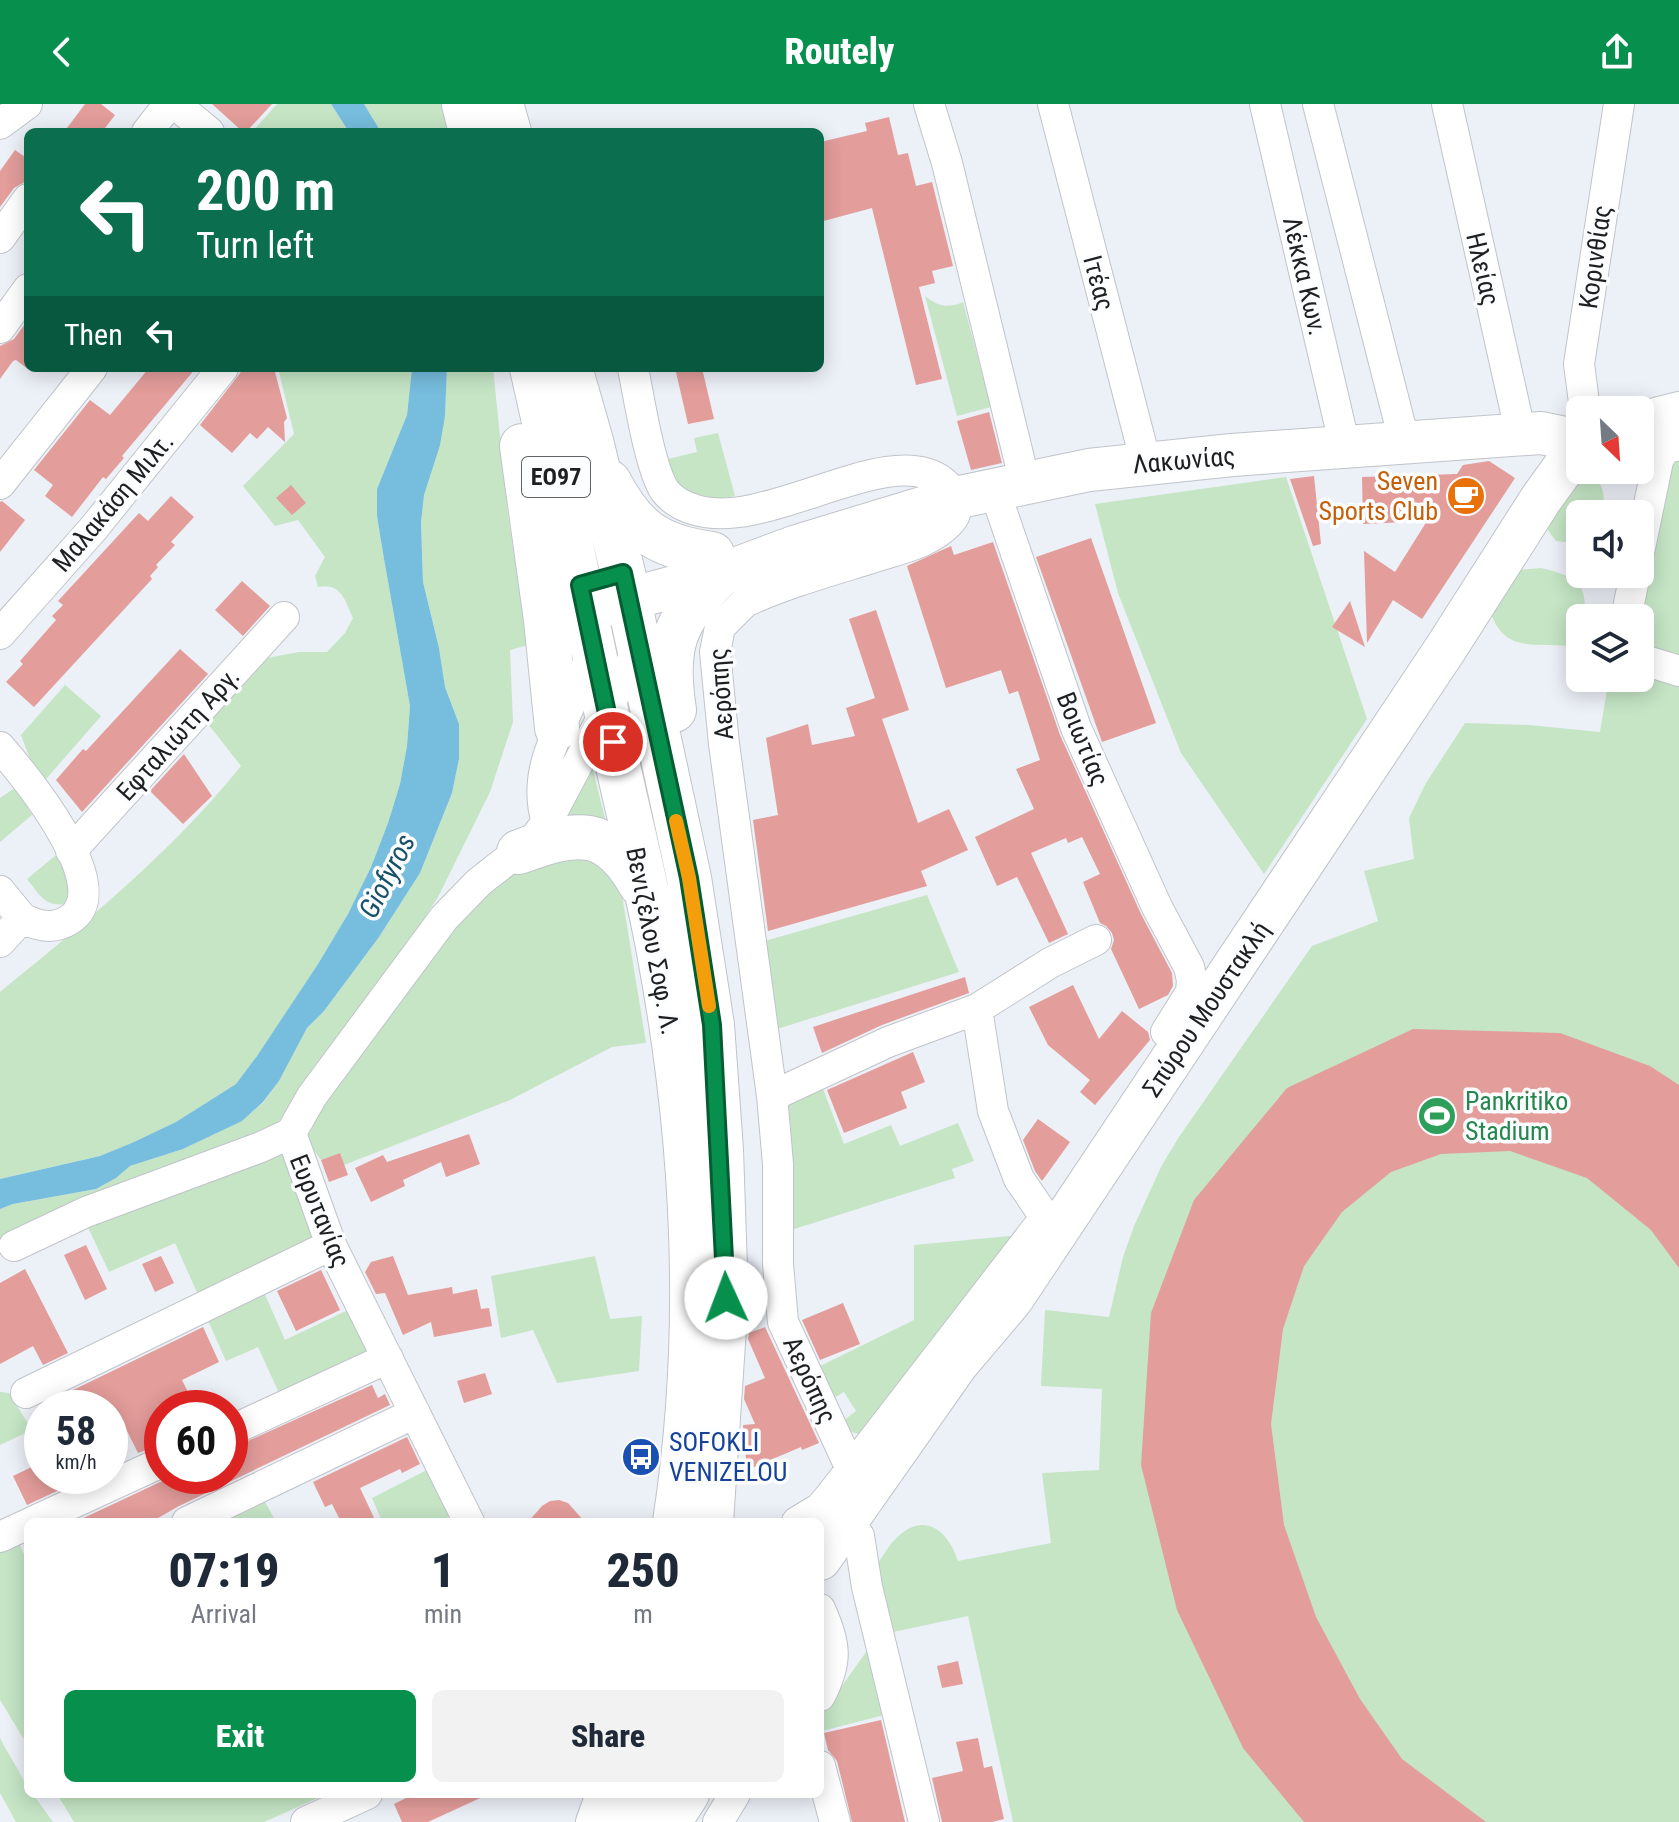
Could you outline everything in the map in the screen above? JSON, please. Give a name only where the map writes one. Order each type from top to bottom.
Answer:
[{"type":"main road","points":[[464,104],[470,128]]},
{"type":"main road","points":[[501,104],[508,128]]},
{"type":"main road","points":[[513,372],[557,728]]},
{"type":"main road","name":"Βενιζέλου Σοφ. Λ.","points":[[533,372],[647,894],[678,1080],[692,1244],[692,1318],[684,1449],[675,1518]]},
{"type":"main road","name":"Βενιζέλου Σοφ. Λ.","points":[[571,372],[626,586],[689,878],[712,1025],[721,1150],[726,1298],[711,1518]]},
{"type":"main road","points":[[1654,419],[1679,413]]},
{"type":"main road","name":"Λακωνίας","points":[[586,613],[626,586],[797,546],[991,490],[1146,463],[1521,435],[1549,434],[1566,438]]},
{"type":"main road","points":[[591,441],[613,489],[636,523],[652,537],[716,564],[674,639],[670,657],[672,693],[694,831],[694,862],[689,878]]},
{"type":"main road","name":"Σπύρου Μουστακλή","points":[[824,1553],[957,1364],[1012,1299],[1566,464]]},
{"type":"main road","points":[[533,837],[555,840],[584,838],[614,848],[626,860],[647,894]]},
{"type":"main road","points":[[824,1588],[965,1380],[1012,1299]]},
{"type":"main road","points":[[720,1416],[727,1471],[723,1497],[726,1518]]},
{"type":"main road","points":[[619,1822],[626,1798]]},
{"type":"main road","points":[[655,1822],[660,1798]]},
{"type":"main road","points":[[670,1822],[685,1798]]},
{"type":"street","points":[[0,124],[27,104]]},
{"type":"street","points":[[151,128],[172,104],[204,128]]},
{"type":"street","name":"Βοιωτίας","points":[[929,104],[947,163],[991,490],[1076,728],[1157,907],[1189,967],[1192,980]]},
{"type":"street","name":"Ιτέας","points":[[1053,104],[1146,463]]},
{"type":"street","name":"Λέκκα Κων.","points":[[1265,104],[1345,447]]},
{"type":"street","name":"Λέκκα Κων.","points":[[1318,104],[1405,444]]},
{"type":"street","name":"Ηλείας","points":[[1447,104],[1521,435]]},
{"type":"street","name":"Κορινθίας","points":[[1583,396],[1579,364],[1619,104]]},
{"type":"street","points":[[0,238],[24,205]]},
{"type":"street","points":[[0,328],[24,295]]},
{"type":"street","points":[[0,484],[89,372]]},
{"type":"street","name":"Μαλακάση Μιλτ.","points":[[0,634],[93,529],[220,372]]},
{"type":"street","points":[[634,372],[658,477],[671,498],[685,507],[716,515],[740,514],[894,471],[932,475],[950,489],[991,490]]},
{"type":"street","points":[[1650,500],[1660,455],[1668,447],[1679,445]]},
{"type":"street","name":"Αερόπης","points":[[851,1469],[783,1322],[778,1264],[778,1164],[772,1096],[724,744],[717,680],[717,632],[736,609],[755,597],[931,537],[951,522],[956,514],[991,490]]},
{"type":"street","points":[[533,837],[540,791],[557,728],[586,670],[586,613]]},
{"type":"street","name":"Εφταλιώτη Αργ.","points":[[71,851],[284,617]]},
{"type":"street","points":[[533,837],[639,648]]},
{"type":"street","points":[[1654,663],[1679,671]]},
{"type":"street","points":[[0,747],[31,784],[71,851],[85,892],[81,909],[71,919],[50,926],[36,925],[22,918],[0,891]]},
{"type":"street","name":"Ευρυτανίας","points":[[466,1518],[331,1245],[291,1133],[312,1096],[444,918],[479,882],[533,837]]},
{"type":"street","points":[[0,942],[22,918]]},
{"type":"street","points":[[772,1096],[888,1042],[977,1009],[1050,963],[1096,940]]},
{"type":"street","name":"Σπύρου Μουστακλή","points":[[791,1518],[820,1508],[1045,1217],[1185,1004],[1192,980]]},
{"type":"street","points":[[977,1009],[993,1111],[1019,1179],[1045,1217]]},
{"type":"street","points":[[14,1246],[86,1212],[291,1133]]},
{"type":"street","points":[[32,1390],[331,1245]]},
{"type":"street","points":[[248,1423],[388,1358]]},
{"type":"street","points":[[195,1518],[415,1413]]},
{"type":"street","points":[[658,1518],[684,1449]]},
{"type":"street","points":[[41,1518],[144,1470]]},
{"type":"street","points":[[0,1537],[24,1526]]},
{"type":"street","points":[[859,1536],[867,1587],[924,1822]]},
{"type":"street","points":[[824,1618],[832,1636],[833,1651],[832,1669],[824,1687]]},
{"type":"street","points":[[824,1781],[835,1822]]},
{"type":"street","points":[[306,1822],[358,1798]]},
{"type":"street","points":[[591,1822],[600,1798]]},
{"type":"street","points":[[718,1822],[733,1798]]},
{"type":"green space","points":[[277,104],[331,104],[346,128],[256,128]]},
{"type":"green space","points":[[364,104],[441,104],[448,128],[379,128]]},
{"type":"green space","points":[[925,296],[943,305],[963,302],[991,407],[957,416]]},
{"type":"green space","points":[[279,372],[412,372],[407,415],[377,489],[377,516],[410,706],[407,746],[400,784],[371,867],[318,964],[236,1084],[176,1122],[100,1156],[0,1179],[0,992],[157,857],[241,766],[205,720],[267,658],[299,652],[327,652],[345,633],[353,618],[337,590],[318,587],[315,576],[325,557],[298,520],[275,526],[243,486],[294,434]]},
{"type":"green space","points":[[447,372],[493,372],[508,515],[528,645],[510,650],[513,722],[490,792],[438,897],[389,973],[300,1097],[267,1134],[0,1245],[0,1209],[96,1189],[130,1166],[183,1149],[241,1121],[263,1103],[279,1081],[307,1028],[324,1011],[379,937],[420,873],[452,793],[459,759],[459,724],[445,687],[423,582],[421,523],[424,495],[445,416]]},
{"type":"green space","points":[[718,433],[735,496],[711,501],[675,492],[661,454],[666,450],[668,459],[697,452],[694,438]]},
{"type":"green space","name":"Pankritiko Stadium","points":[[1679,437],[1679,1822],[1013,1822],[968,1616],[884,1634],[879,1562],[901,1533],[921,1525],[939,1531],[958,1561],[1051,1543],[1042,1473],[1099,1470],[1102,1389],[1041,1386],[1045,1310],[1109,1317],[1123,1257],[1162,1165],[1312,946],[1378,921],[1364,871],[1414,859],[1409,818],[1426,783],[1465,723],[1600,732],[1607,692],[1654,692],[1654,604],[1625,604],[1631,588],[1654,588],[1654,515]]},
{"type":"green space","points":[[1286,477],[1367,719],[1264,874],[1181,753],[1118,593],[1095,504]]},
{"type":"green space","points":[[1600,484],[1604,500],[1566,500],[1566,542],[1556,541],[1547,529],[1563,497],[1575,485]]},
{"type":"green space","points":[[1541,568],[1562,574],[1566,576],[1566,588],[1581,588],[1585,604],[1566,604],[1566,646],[1521,643],[1504,634],[1497,625],[1491,613],[1519,570]]},
{"type":"green space","points":[[65,685],[101,716],[40,786],[21,735]]},
{"type":"green space","points":[[589,755],[607,826],[559,820]]},
{"type":"green space","points":[[21,784],[24,801],[32,815],[0,842],[0,798]]},
{"type":"green space","points":[[61,851],[77,884],[65,904],[52,903],[43,898],[27,879]]},
{"type":"green space","points":[[594,855],[621,889],[646,1043],[612,1047],[510,1100],[344,1165],[340,1153],[321,1160],[305,1138],[309,1121],[454,916],[523,860]]},
{"type":"green space","points":[[927,895],[959,972],[774,1030],[761,942]]},
{"type":"green space","points":[[823,1089],[844,1144],[891,1125],[900,1146],[958,1123],[974,1161],[952,1169],[955,1178],[788,1231],[784,1100]]},
{"type":"green space","points":[[282,1146],[320,1242],[199,1297],[175,1243],[109,1272],[84,1219]]},
{"type":"green space","points":[[1020,1235],[859,1434],[845,1430],[839,1424],[856,1411],[844,1392],[829,1401],[814,1369],[914,1320],[914,1245]]},
{"type":"green space","points":[[595,1256],[610,1319],[642,1316],[639,1371],[557,1383],[533,1330],[501,1338],[491,1276]]},
{"type":"green space","points":[[263,1290],[285,1340],[350,1309],[373,1351],[279,1393],[258,1347],[226,1361],[206,1316]]},
{"type":"green space","points":[[0,1392],[9,1393],[24,1417],[24,1434],[0,1445]]},
{"type":"green space","points":[[427,1470],[449,1517],[381,1518],[372,1498]]},
{"type":"green space","points":[[264,1500],[274,1518],[228,1518]]},
{"type":"green space","points":[[18,1541],[24,1554],[24,1739],[0,1700],[0,1549]]},
{"type":"green space","points":[[871,1645],[888,1714],[824,1730],[824,1711]]},
{"type":"green space","points":[[0,1738],[24,1782],[24,1798],[36,1798],[53,1822],[16,1822],[0,1793]]},
{"type":"green space","points":[[59,1798],[318,1798],[264,1822],[74,1822]]},
{"type":"water","points":[[331,104],[364,104],[379,128],[346,128]]},
{"type":"water","name":"Giofyros","points":[[412,372],[447,372],[445,416],[440,445],[424,495],[421,523],[423,582],[445,687],[459,724],[459,759],[452,793],[420,873],[379,937],[324,1011],[307,1028],[279,1081],[263,1102],[242,1121],[183,1149],[130,1166],[96,1189],[0,1209],[0,1179],[100,1156],[176,1122],[236,1084],[318,964],[348,914],[388,823],[407,746],[410,706],[377,516],[377,489],[407,415]]},
{"type":"building","points":[[85,104],[101,104],[115,115],[105,128],[67,128]]},
{"type":"building","points":[[212,104],[272,104],[250,128],[239,128]]},
{"type":"building","points":[[889,117],[898,155],[908,153],[916,186],[932,182],[953,266],[932,271],[935,283],[919,287],[942,379],[916,385],[872,208],[824,221],[824,141],[867,131],[865,123]]},
{"type":"building","points":[[15,150],[24,156],[24,182],[14,188],[0,207],[0,171]]},
{"type":"building","points":[[24,325],[24,366],[13,361],[0,379],[0,346],[14,339]]},
{"type":"building","points":[[146,372],[193,372],[72,517],[45,496],[53,485],[34,470],[90,400],[110,415]]},
{"type":"building","points":[[241,372],[275,372],[287,418],[284,422],[285,442],[268,427],[257,439],[250,433],[232,453],[200,425]]},
{"type":"building","points":[[676,372],[703,372],[714,419],[688,424]]},
{"type":"building","points":[[989,412],[1002,463],[971,470],[957,421]]},
{"type":"building","points":[[1489,461],[1515,478],[1422,619],[1393,600],[1367,643],[1364,551],[1395,572],[1427,521],[1363,524],[1362,477],[1457,474],[1463,465]]},
{"type":"building","points":[[1314,476],[1321,544],[1313,546],[1290,479]]},
{"type":"building","points":[[291,485],[306,503],[292,515],[276,498]]},
{"type":"building","points":[[171,496],[194,517],[171,542],[175,545],[156,565],[158,567],[150,576],[152,579],[34,707],[6,682],[56,620],[52,616],[63,605],[58,601],[139,513],[148,521]]},
{"type":"building","points":[[0,502],[25,520],[0,552]]},
{"type":"building","points":[[1091,538],[1156,723],[1102,742],[1036,557]]},
{"type":"building","points":[[993,542],[1060,735],[1141,914],[1172,973],[1173,986],[1168,995],[1139,1009],[1111,949],[1114,940],[1112,933],[1100,923],[1083,882],[1100,874],[1082,837],[1068,843],[1066,838],[1031,853],[1068,934],[1049,943],[1017,877],[997,886],[975,837],[1034,809],[1016,769],[1040,760],[1018,691],[1009,694],[1001,670],[946,688],[907,566],[951,546],[954,555]]},
{"type":"building","points":[[242,581],[270,606],[243,636],[215,610]]},
{"type":"building","points":[[1350,601],[1365,647],[1332,627]]},
{"type":"building","points":[[876,610],[909,710],[882,719],[918,823],[949,809],[968,850],[921,871],[927,886],[768,931],[753,820],[778,815],[766,738],[808,724],[812,745],[855,736],[846,708],[875,698],[849,619]]},
{"type":"building","points":[[180,649],[208,674],[82,812],[56,780]]},
{"type":"building","points":[[184,754],[212,796],[183,824],[150,791]]},
{"type":"building","points":[[965,977],[969,993],[882,1025],[822,1053],[813,1027]]},
{"type":"building","points":[[1073,985],[1099,1039],[1122,1011],[1148,1032],[1150,1040],[1095,1105],[1080,1092],[1090,1080],[1048,1045],[1029,1007]]},
{"type":"building","points":[[1413,1029],[1560,1033],[1650,1066],[1679,1085],[1679,1268],[1651,1230],[1587,1178],[1510,1151],[1441,1154],[1391,1172],[1342,1212],[1304,1266],[1283,1329],[1271,1424],[1284,1525],[1316,1617],[1360,1699],[1402,1759],[1486,1822],[1304,1822],[1243,1748],[1177,1610],[1141,1465],[1151,1313],[1194,1200],[1287,1088]]},
{"type":"building","points":[[913,1052],[925,1082],[901,1092],[907,1108],[844,1133],[827,1090]]},
{"type":"building","points":[[1038,1119],[1070,1142],[1042,1181],[1023,1140]]},
{"type":"building","points":[[469,1134],[480,1164],[446,1177],[441,1162],[403,1180],[405,1186],[371,1202],[355,1168],[383,1155],[387,1162]]},
{"type":"building","points":[[340,1153],[348,1175],[329,1182],[321,1160]]},
{"type":"building","points":[[86,1245],[107,1289],[85,1300],[64,1255]]},
{"type":"building","points":[[161,1256],[174,1283],[155,1292],[142,1264]]},
{"type":"building","points":[[393,1256],[408,1295],[452,1287],[453,1294],[477,1289],[481,1309],[489,1308],[492,1326],[434,1337],[431,1322],[403,1335],[385,1293],[376,1294],[365,1272],[371,1262]]},
{"type":"building","points":[[25,1269],[68,1353],[43,1365],[33,1346],[0,1364],[0,1283]]},
{"type":"building","points":[[321,1270],[340,1310],[296,1331],[277,1291]]},
{"type":"building","points":[[843,1303],[860,1344],[820,1360],[802,1320]]},
{"type":"building","points":[[203,1327],[219,1362],[182,1380],[187,1390],[144,1390],[144,1451],[138,1453],[128,1433],[128,1390],[73,1390]]},
{"type":"building","points":[[765,1327],[819,1443],[802,1450],[801,1447],[747,1470],[743,1425],[755,1424],[744,1399],[745,1386],[765,1378],[748,1339],[749,1333]]},
{"type":"building","points":[[485,1373],[492,1394],[464,1403],[457,1381]]},
{"type":"building","points":[[372,1385],[378,1398],[385,1394],[390,1405],[248,1473],[248,1441]]},
{"type":"building","points":[[407,1437],[420,1464],[402,1473],[400,1469],[360,1488],[374,1518],[339,1518],[332,1504],[325,1507],[313,1482]]},
{"type":"building","points":[[24,1471],[24,1494],[51,1494],[27,1505],[13,1476]]},
{"type":"building","points":[[144,1490],[144,1494],[204,1494],[158,1518],[84,1518]]},
{"type":"building","points":[[550,1501],[568,1503],[581,1518],[532,1518]]},
{"type":"building","points":[[958,1661],[963,1684],[942,1688],[937,1666]]},
{"type":"building","points":[[881,1720],[905,1822],[852,1822],[837,1761],[828,1750],[824,1733]]},
{"type":"building","points":[[978,1738],[984,1768],[992,1766],[1004,1819],[992,1822],[942,1822],[932,1778],[963,1771],[956,1742]]},
{"type":"building","points":[[406,1798],[480,1798],[428,1822],[402,1822],[394,1804]]},
{"type":"slow traffic","points":[[676,821],[689,878],[709,1006]]},
{"type":"place","name":"Seven Sports Club","points":[[1466,496]]},
{"type":"place","name":"Pankritiko Stadium","points":[[1437,1116]]},
{"type":"place","name":"SOFOKLI VENIZELOU","points":[[641,1457]]},
{"type":"route","points":[[613,742],[580,585],[623,573],[689,878],[712,1025],[721,1150],[726,1298]]}]
